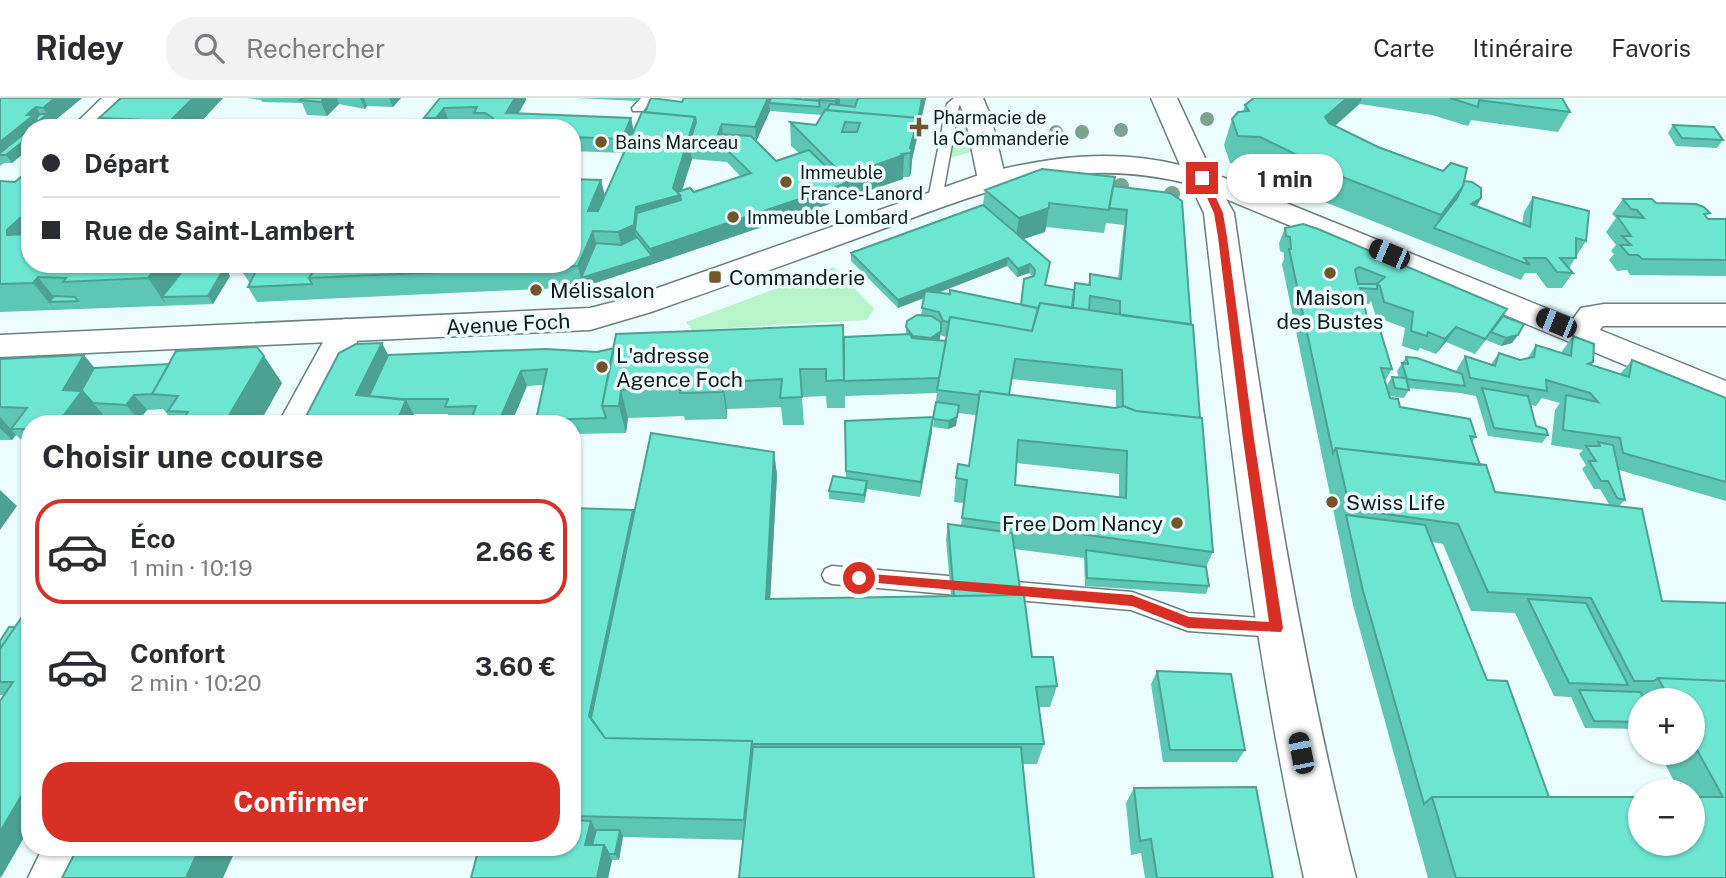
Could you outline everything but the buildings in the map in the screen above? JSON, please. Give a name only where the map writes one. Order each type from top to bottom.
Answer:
[{"type":"main road","points":[[94,119],[117,98]]},
{"type":"main road","points":[[970,98],[978,117],[992,180]]},
{"type":"main road","points":[[1164,98],[1184,147],[1219,213],[1248,439],[1277,628],[1306,778],[1330,878]]},
{"type":"main road","name":"Avenue Foch","points":[[0,346],[561,322],[614,314],[992,180],[1043,166],[1094,162],[1141,165],[1202,178],[1726,395]]},
{"type":"main road","points":[[1580,333],[1593,316],[1726,315]]},
{"type":"main road","points":[[301,415],[346,330]]},
{"type":"main road","points":[[54,878],[66,856]]},
{"type":"lane","points":[[935,199],[953,104],[963,98]]},
{"type":"lane","points":[[832,575],[1132,601],[1188,622],[1277,628]]},
{"type":"green space","points":[[957,115],[965,115],[974,151],[950,158]]},
{"type":"green space","points":[[834,267],[874,309],[867,320],[692,330],[686,322]]},
{"type":"place","name":"Pharmacie de la Commanderie","points":[[919,127]]},
{"type":"place","name":"Bains Marceau","points":[[601,142]]},
{"type":"place","name":"Immeuble France-Lanord","points":[[786,182]]},
{"type":"place","name":"Immeuble Lombard","points":[[733,217]]},
{"type":"place","name":"Maison des Bustes","points":[[1330,273]]},
{"type":"place","name":"Commanderie","points":[[715,277]]},
{"type":"place","name":"Mélissalon","points":[[536,290]]},
{"type":"place","name":"L'adresse Agence Foch","points":[[602,367]]},
{"type":"place","name":"Swiss Life","points":[[1332,502]]},
{"type":"place","name":"Free Dom Nancy","points":[[1177,523]]},
{"type":"route","points":[[859,578],[1132,601],[1188,622],[1277,628],[1248,439],[1223,237],[1219,213],[1202,178]]}]
